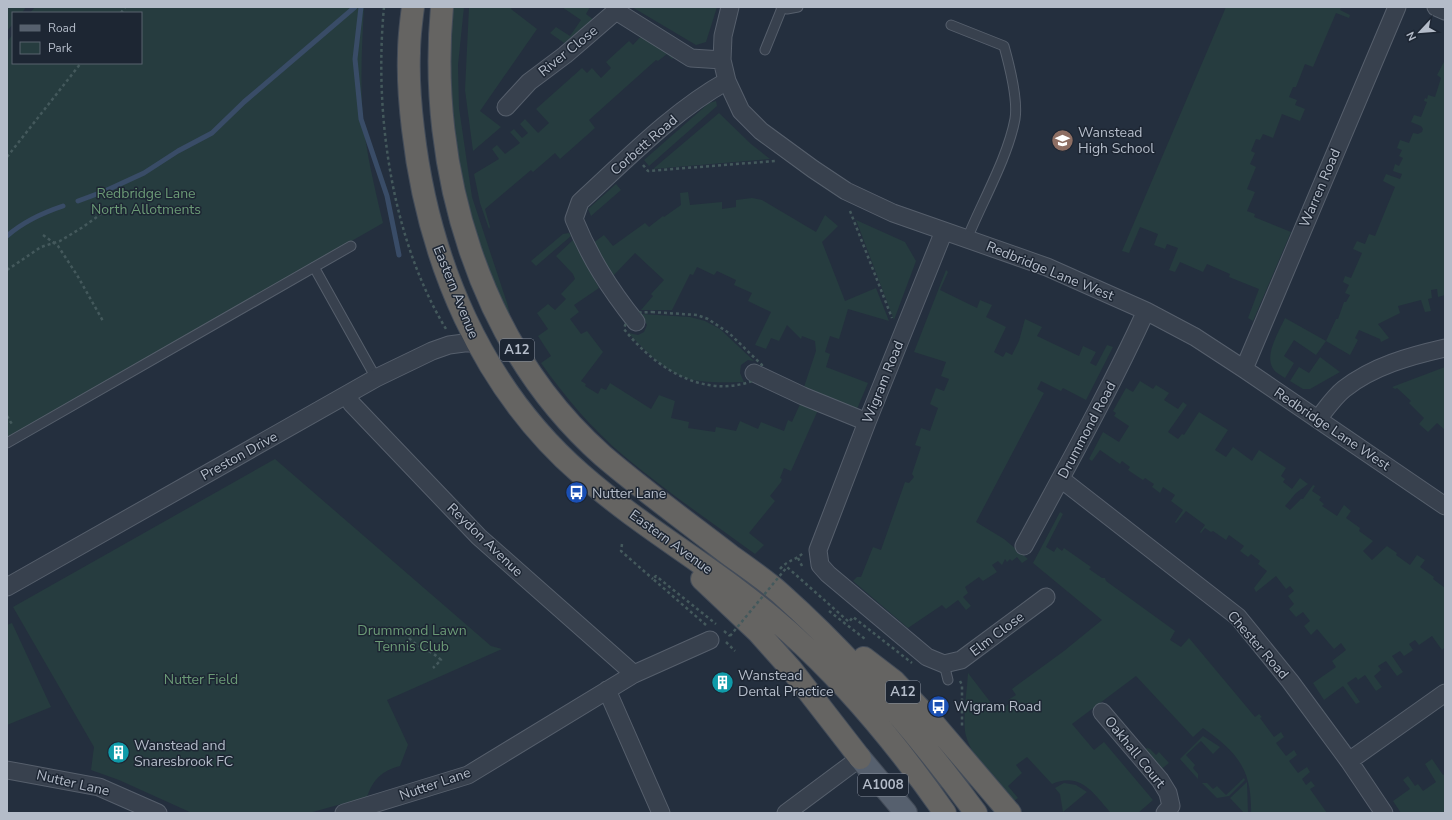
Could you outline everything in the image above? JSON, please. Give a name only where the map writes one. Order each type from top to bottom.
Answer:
[{"type":"highway","name":"Eastern Avenue","points":[[413,7],[408,54],[411,110],[417,165],[427,214],[444,269],[477,344],[494,373],[526,418],[556,451],[582,475],[630,514],[745,596],[808,649],[844,686],[879,726],[945,813]]},
{"type":"highway","name":"Eastern Avenue","points":[[442,7],[439,81],[442,128],[449,175],[455,202],[475,262],[489,296],[511,339],[551,400],[603,455],[650,493],[780,584],[880,691],[916,733],[976,813]]},
{"type":"highway","name":"A12","points":[[630,514],[758,632],[791,669],[860,758]]},
{"type":"highway","name":"A12","points":[[780,584],[894,682],[934,724],[1010,813]]},
{"type":"main road","name":"A1008","points":[[860,758],[906,813]]},
{"type":"street","name":"Redbridge Lane West","points":[[730,7],[723,36],[722,60],[727,81],[741,111],[761,131],[813,169],[846,191],[893,214],[944,230],[1046,267],[1146,311],[1195,337],[1445,506]]},
{"type":"street","name":"Warren Road","points":[[1244,369],[1397,7]]},
{"type":"street","points":[[1436,7],[1445,11]]},
{"type":"street","name":"River Close","points":[[506,108],[529,82],[565,55],[616,11],[691,58],[722,60]]},
{"type":"street","name":"Corbett Road","points":[[632,317],[601,275],[587,250],[574,219],[580,202],[674,118],[714,88],[727,81]]},
{"type":"street","name":"Wigram Road","points":[[818,550],[867,422],[944,230]]},
{"type":"street","name":"Drummond Road","points":[[1024,546],[1093,421],[1146,311]]},
{"type":"street","name":"Preston Drive","points":[[7,588],[376,378],[432,351],[455,343],[477,344]]},
{"type":"street","points":[[1318,419],[1344,389],[1360,378],[1398,361],[1445,348]]},
{"type":"street","points":[[758,375],[867,422]]},
{"type":"street","name":"Reydon Avenue","points":[[346,396],[479,537],[634,674]]},
{"type":"street","name":"Chester Road","points":[[1061,479],[1238,617],[1290,681],[1349,761],[1384,813]]},
{"type":"street","name":"Elm Close","points":[[818,550],[820,565],[828,574],[946,672],[953,663],[967,656],[1046,597]]},
{"type":"street","name":"Nutter Lane","points":[[344,813],[468,775],[634,674],[713,635]]},
{"type":"street","points":[[607,690],[661,813]]},
{"type":"street","points":[[1349,761],[1445,693]]},
{"type":"street","name":"Oakhall Court","points":[[1102,712],[1160,780],[1168,793],[1171,806],[1165,813]]},
{"type":"street","points":[[786,813],[860,758]]},
{"type":"street","name":"Nutter Lane","points":[[7,770],[99,787],[158,813]]},
{"type":"lane","points":[[765,50],[781,7],[787,9],[798,7]]},
{"type":"lane","points":[[951,25],[1004,46],[1010,68],[1015,118],[1003,155],[967,239]]},
{"type":"lane","points":[[7,443],[351,246]]},
{"type":"lane","points":[[314,267],[376,378]]},
{"type":"path","points":[[7,157],[80,64]]},
{"type":"path","points":[[648,171],[776,161]]},
{"type":"path","points":[[7,270],[29,254],[52,243],[60,241],[83,227],[112,206]]},
{"type":"path","points":[[849,208],[895,326]]},
{"type":"path","points":[[43,235],[58,246],[103,321]]},
{"type":"path","points":[[652,312],[697,315],[708,319],[729,333],[762,365],[758,375],[746,385],[727,386],[685,380],[667,370],[634,341],[624,328],[632,317],[652,312]]},
{"type":"path","points":[[7,416],[14,427],[7,430]]},
{"type":"path","points":[[622,544],[621,551],[713,635],[732,647],[735,651]]},
{"type":"path","points":[[780,584],[777,571],[787,561],[798,558],[808,548],[818,550]]},
{"type":"path","points":[[653,579],[656,576],[730,636],[787,567],[849,622],[853,617],[912,663]]},
{"type":"path","points":[[825,608],[866,639]]},
{"type":"path","points":[[409,638],[418,646],[433,652],[441,660],[433,668]]},
{"type":"green space","points":[[7,7],[26,7],[23,12],[12,12],[12,25],[7,31]]},
{"type":"green space","name":"Redbridge Lane North Allotments","points":[[35,7],[364,7],[361,76],[364,131],[383,223],[7,438],[7,42],[12,35],[12,64],[142,64],[142,12],[31,12]]},
{"type":"green space","points":[[451,7],[464,7],[458,65],[459,108],[472,197],[507,303],[510,314],[509,318],[471,227],[449,110]]},
{"type":"green space","points":[[469,7],[512,7],[511,9],[537,29],[480,111],[501,127],[473,151],[465,90]]},
{"type":"green space","points":[[562,7],[590,7],[586,14],[594,20],[567,45],[550,33],[556,27],[570,36],[581,20]]},
{"type":"green space","points":[[632,7],[717,7],[706,42],[696,45]]},
{"type":"green space","points":[[1226,7],[1341,7],[1340,10],[1350,15],[1349,18],[1336,13],[1313,67],[1305,64],[1296,87],[1293,87],[1289,97],[1297,100],[1295,105],[1305,109],[1300,121],[1282,114],[1273,138],[1263,134],[1260,140],[1256,139],[1251,151],[1255,153],[1250,164],[1256,167],[1247,189],[1255,192],[1247,211],[1255,214],[1254,217],[1291,232],[1253,321],[1248,318],[1259,289],[1229,277],[1230,274],[1207,264],[1203,272],[1180,262],[1175,272],[1169,270],[1178,248],[1167,244],[1165,249],[1154,245],[1158,234],[1140,227],[1129,253],[1122,251]]},
{"type":"green space","points":[[642,35],[675,56],[672,59],[667,54],[658,61],[656,60],[589,120],[595,128],[560,159],[555,153],[533,172],[531,170],[485,209],[490,227],[489,229],[480,203],[474,174],[499,159],[492,149],[497,145],[505,154],[520,143],[510,132],[514,129],[522,138],[528,133],[520,124],[525,119],[538,133],[549,123],[536,109],[582,68],[587,73],[592,68],[601,78],[611,68],[606,62],[629,41],[633,45]]},
{"type":"green space","points":[[1445,60],[1445,295],[1438,297],[1437,289],[1431,290],[1432,298],[1428,299],[1431,311],[1425,312],[1421,300],[1398,306],[1400,313],[1378,324],[1389,338],[1381,342],[1380,339],[1359,330],[1355,338],[1358,340],[1350,355],[1326,341],[1336,319],[1338,319],[1344,302],[1346,302],[1350,295],[1345,293],[1349,285],[1343,282],[1345,276],[1351,278],[1362,253],[1353,249],[1357,241],[1365,244],[1369,234],[1375,236],[1395,187],[1383,181],[1386,174],[1400,179],[1402,174],[1393,171],[1395,164],[1399,166],[1403,158],[1399,156],[1402,150],[1397,148],[1400,140],[1409,143],[1413,133],[1418,134],[1422,132],[1423,129],[1421,126],[1411,122],[1414,115],[1421,117],[1427,102],[1424,101],[1425,98],[1427,99],[1428,95],[1435,97],[1441,78],[1437,75]]},
{"type":"green space","points":[[716,101],[717,106],[649,166],[644,160],[709,103]]},
{"type":"green space","points":[[719,113],[751,144],[770,159],[653,169]]},
{"type":"green space","points":[[616,184],[621,190],[591,216],[588,209]]},
{"type":"green space","points":[[688,192],[690,205],[722,202],[722,209],[736,207],[736,200],[752,198],[762,200],[816,232],[825,215],[838,226],[822,242],[845,301],[876,288],[889,321],[848,309],[839,339],[830,336],[825,352],[830,354],[826,367],[868,383],[857,409],[804,387],[816,351],[815,341],[802,336],[801,339],[787,325],[779,341],[771,338],[766,349],[755,345],[771,312],[748,301],[752,293],[734,285],[736,280],[717,271],[714,275],[697,267],[693,275],[690,274],[672,310],[641,310],[653,296],[651,294],[664,280],[635,253],[612,277],[593,243],[604,235],[613,246],[645,223],[649,227],[681,205],[680,193]]},
{"type":"green space","points":[[856,220],[905,242],[916,261],[894,320]]},
{"type":"green space","points":[[569,233],[571,236],[536,266],[531,261],[563,234]]},
{"type":"green space","points":[[573,240],[599,288],[574,305],[579,312],[570,319],[581,334],[587,331],[603,352],[581,381],[586,384],[585,386],[598,394],[601,388],[606,390],[610,383],[651,409],[659,395],[675,401],[671,418],[689,422],[688,428],[715,432],[716,427],[736,431],[740,421],[758,429],[761,422],[784,431],[788,420],[792,422],[801,402],[818,410],[791,471],[784,468],[780,478],[782,479],[781,482],[770,496],[775,501],[749,533],[764,545],[755,554],[656,482],[612,446],[580,412],[541,363],[551,356],[538,336],[548,329],[537,313],[548,304],[555,310],[566,299],[561,294],[575,279],[573,274],[556,256]]},
{"type":"green space","points":[[946,270],[948,272],[940,290],[977,308],[980,300],[992,305],[986,317],[1006,327],[994,352],[1003,357],[1006,352],[1012,355],[1019,341],[1025,319],[1042,327],[1037,336],[1079,356],[1083,346],[1096,352],[1090,363],[1096,366],[1107,345],[1113,347],[1086,400],[1063,388],[1061,391],[1041,381],[1037,389],[1044,393],[976,522],[1004,539],[1028,559],[1022,563],[1017,557],[1012,561],[1010,559],[1007,562],[1005,559],[1002,565],[998,561],[992,565],[997,572],[983,581],[979,577],[965,587],[968,593],[963,597],[971,606],[966,610],[958,600],[946,609],[942,605],[908,628],[853,581],[857,577],[861,577],[873,547],[881,550],[905,482],[909,483],[914,477],[912,474],[921,447],[915,445],[921,428],[930,431],[938,408],[930,404],[936,388],[944,391],[949,379],[941,376],[946,362],[914,352]]},
{"type":"green space","points":[[641,314],[690,317],[705,321],[720,329],[754,361],[748,360],[741,365],[740,373],[744,382],[698,381],[683,377],[667,369],[653,358],[628,333],[638,335],[644,332],[647,325]]},
{"type":"green space","points":[[1285,318],[1326,341],[1316,355],[1294,340],[1284,356],[1294,363],[1285,378],[1275,371],[1271,364],[1270,358],[1273,344]]},
{"type":"green space","points":[[1320,357],[1340,372],[1310,389],[1303,389],[1290,381],[1299,367],[1309,373]]},
{"type":"green space","points":[[1445,367],[1445,430],[1437,423],[1428,432],[1419,424],[1424,418],[1409,403],[1411,401],[1397,388],[1395,389],[1392,387]]},
{"type":"green space","points":[[1140,381],[1153,389],[1156,385],[1169,393],[1164,400],[1178,409],[1183,402],[1187,405],[1168,432],[1178,439],[1182,434],[1184,435],[1199,412],[1228,430],[1215,450],[1226,457],[1233,447],[1252,461],[1259,450],[1286,468],[1281,476],[1285,479],[1283,482],[1292,489],[1300,478],[1308,484],[1296,493],[1285,506],[1290,510],[1301,499],[1303,499],[1313,485],[1315,486],[1312,491],[1321,497],[1319,500],[1324,504],[1322,506],[1337,516],[1344,505],[1351,511],[1346,518],[1360,528],[1359,531],[1373,541],[1363,551],[1372,560],[1387,546],[1397,553],[1396,555],[1410,565],[1417,555],[1425,560],[1420,567],[1434,577],[1433,579],[1445,588],[1445,647],[1442,650],[1432,636],[1419,645],[1415,640],[1409,644],[1413,650],[1404,656],[1400,651],[1392,656],[1403,672],[1397,676],[1386,661],[1378,666],[1381,670],[1374,676],[1382,687],[1376,691],[1365,675],[1358,680],[1356,677],[1347,683],[1360,702],[1356,704],[1343,686],[1324,700],[1313,683],[1336,667],[1332,661],[1346,650],[1341,643],[1334,649],[1317,629],[1311,635],[1304,626],[1310,621],[1303,612],[1296,617],[1289,609],[1294,604],[1288,596],[1294,591],[1290,586],[1286,589],[1276,576],[1256,592],[1254,588],[1267,571],[1258,564],[1260,561],[1251,554],[1248,557],[1240,551],[1244,546],[1229,535],[1226,540],[1213,531],[1211,532],[1205,528],[1201,533],[1200,532],[1205,525],[1186,511],[1176,523],[1175,522],[1183,510],[1171,501],[1175,495],[1163,487],[1160,493],[1152,487],[1154,484],[1145,478],[1143,480],[1128,470],[1130,467],[1122,461],[1120,464],[1100,450],[1092,461],[1089,459],[1103,432],[1119,442],[1129,426],[1114,416],[1116,413],[1113,411],[1126,388],[1133,392]]},
{"type":"green space","name":"Nutter Field","points":[[275,459],[491,646],[502,649],[387,700],[408,745],[400,766],[393,768],[379,777],[372,786],[367,797],[309,813],[192,813],[119,780],[91,770],[94,747],[13,607]]},
{"type":"green space","points":[[1060,512],[1063,514],[1046,547],[1054,552],[1057,547],[1062,551],[1064,548],[1091,567],[1089,569],[1102,578],[1105,578],[1106,581],[1175,631],[1170,640],[1181,647],[1189,638],[1255,717],[1259,714],[1262,717],[1260,718],[1274,737],[1281,732],[1284,737],[1276,743],[1286,756],[1294,750],[1297,755],[1289,761],[1298,773],[1307,767],[1310,772],[1302,779],[1306,785],[1311,781],[1315,786],[1310,789],[1327,813],[1251,813],[1249,785],[1240,763],[1233,754],[1225,745],[1203,728],[1193,737],[1136,676],[1072,724],[1094,750],[1104,742],[1153,800],[1138,813],[1111,813],[1093,792],[1079,782],[1071,780],[1052,784],[1027,757],[1016,765],[1022,773],[1008,786],[1018,798],[1011,803],[977,759],[967,740],[964,717],[968,673],[998,712],[1010,703],[1008,700],[1016,695],[1012,689],[1064,651],[1102,620],[1033,563]]},
{"type":"green space","points":[[12,623],[51,707],[7,725],[7,625]]},
{"type":"green space","points":[[1203,736],[1220,747],[1213,754],[1201,741],[1186,755],[1195,765],[1193,768],[1198,774],[1198,779],[1180,759]]},
{"type":"green space","points":[[1147,748],[1156,755],[1159,752],[1169,763],[1159,771],[1142,752]]},
{"type":"green space","points":[[1432,759],[1443,775],[1445,774],[1445,813],[1401,813],[1393,801],[1410,789],[1403,780],[1408,776],[1415,786],[1418,784],[1423,791],[1436,782],[1425,764]]},
{"type":"green space","points":[[1244,778],[1245,780],[1229,796],[1217,798],[1202,783],[1207,783],[1213,789],[1217,786],[1226,795]]},
{"type":"green space","points":[[1247,782],[1248,813],[1244,813],[1230,798]]},
{"type":"green space","points":[[1064,783],[1076,785],[1087,792],[1063,812],[1060,794],[1055,788]]},
{"type":"waterway","points":[[78,201],[105,191],[144,173],[178,151],[212,133],[244,102],[355,7]]},
{"type":"waterway","points":[[361,7],[355,59],[361,119],[387,196],[399,255]]},
{"type":"waterway","points":[[7,236],[34,218],[63,206]]},
{"type":"place","name":"Wanstead High School","points":[[1062,140]]},
{"type":"place","name":"Nutter Lane","points":[[576,493]]},
{"type":"place","name":"Wanstead Dental Practice","points":[[723,683]]},
{"type":"place","name":"Wigram Road","points":[[938,706]]},
{"type":"place","name":"Wanstead and Snaresbrook FC","points":[[119,753]]},
{"type":"park label","name":"Drummond Lawn Tennis Club","points":[[412,638]]}]
